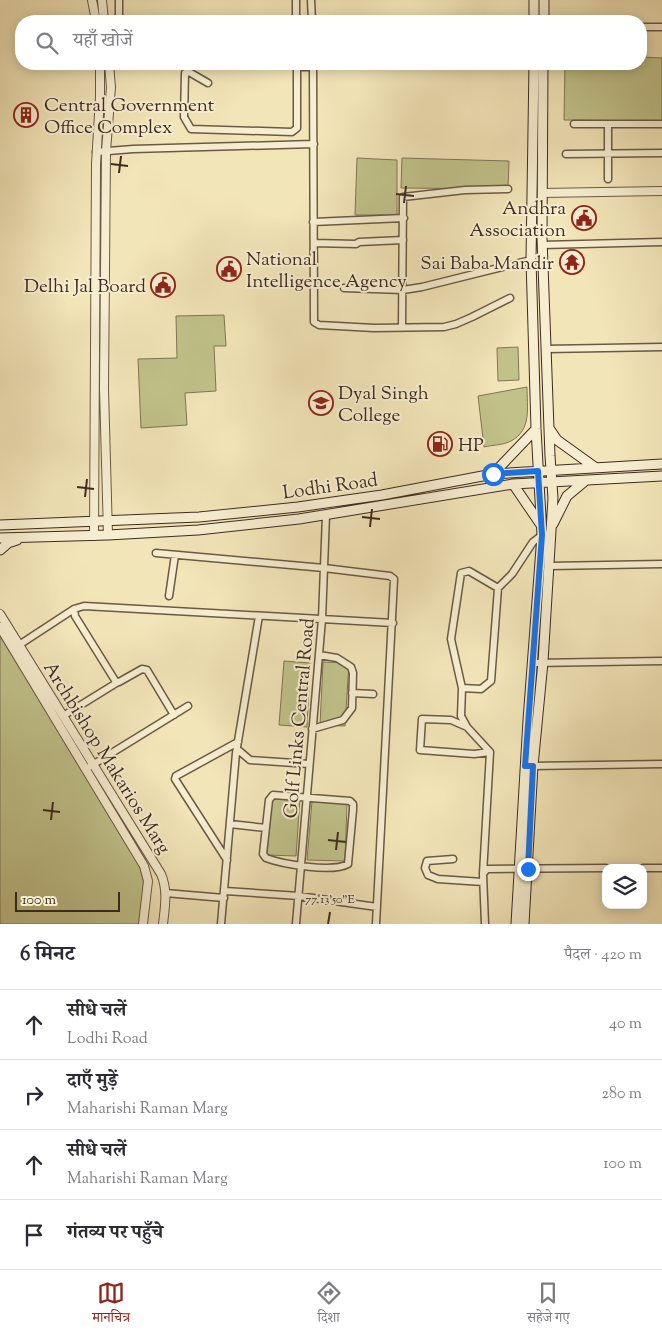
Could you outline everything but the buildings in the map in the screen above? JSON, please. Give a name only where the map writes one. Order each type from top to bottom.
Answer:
[{"type":"main road","points":[[534,0],[534,15]]},
{"type":"main road","points":[[544,0],[544,15]]},
{"type":"main road","points":[[516,924],[523,869],[533,662],[542,531],[536,429],[531,260],[534,70]]},
{"type":"main road","points":[[529,766],[543,662],[552,482],[542,245],[543,70]]},
{"type":"main road","points":[[549,428],[557,440],[596,468]]},
{"type":"main road","points":[[493,474],[536,429]]},
{"type":"main road","name":"Lodhi Road","points":[[0,525],[199,517],[298,508],[382,495],[493,474],[662,464]]},
{"type":"main road","name":"Lodhi Road","points":[[0,538],[94,536],[198,530],[326,515],[513,484],[662,476]]},
{"type":"main road","points":[[551,528],[567,496],[586,481]]},
{"type":"main road","points":[[513,484],[542,531]]},
{"type":"main road","points":[[0,550],[8,543],[24,537]]},
{"type":"main road","points":[[523,869],[524,924]]},
{"type":"street","points":[[92,0],[95,15]]},
{"type":"street","points":[[102,0],[103,15]]},
{"type":"street","points":[[119,0],[119,15]]},
{"type":"street","points":[[296,0],[296,15]]},
{"type":"street","points":[[311,0],[312,15]]},
{"type":"street","points":[[647,27],[662,27]]},
{"type":"street","points":[[94,536],[96,152],[100,70]]},
{"type":"street","points":[[108,535],[104,388],[106,151],[111,87],[110,70]]},
{"type":"street","points":[[208,83],[190,72],[185,73],[184,117],[190,129],[292,132],[297,128],[297,70]]},
{"type":"street","points":[[313,70],[314,320],[316,324],[374,328],[444,326],[456,324],[510,298]]},
{"type":"street","points":[[574,124],[662,124]]},
{"type":"street","points":[[608,124],[608,179]]},
{"type":"street","points":[[96,152],[133,149],[314,144]]},
{"type":"street","points":[[566,154],[662,153]]},
{"type":"street","points":[[402,327],[403,200],[405,196],[465,190],[508,190]]},
{"type":"street","points":[[542,193],[662,191]]},
{"type":"street","points":[[313,222],[404,218]]},
{"type":"street","points":[[314,243],[356,244],[359,242],[403,240]]},
{"type":"street","points":[[542,245],[662,242]]},
{"type":"street","points":[[344,288],[403,290],[531,260]]},
{"type":"street","points":[[546,349],[662,347]]},
{"type":"street","name":"Golf Links Central Road","points":[[296,924],[322,619],[326,515]]},
{"type":"street","points":[[462,688],[481,689],[491,681],[498,588],[512,574],[542,531]]},
{"type":"street","points":[[156,553],[324,568],[392,577],[395,582],[376,924]]},
{"type":"street","points":[[169,596],[175,554]]},
{"type":"street","points":[[549,566],[662,564]]},
{"type":"street","points":[[485,924],[483,878],[490,752],[467,727],[461,716],[462,688],[451,639],[461,573],[468,571],[498,588]]},
{"type":"street","points":[[19,645],[74,609],[84,606],[393,623]]},
{"type":"street","points":[[74,609],[74,616],[118,682]]},
{"type":"street","name":"Archbishop Makarios Marg","points":[[0,614],[63,716],[144,866],[148,881],[143,924]]},
{"type":"street","points":[[221,924],[237,746],[259,616]]},
{"type":"street","name":"Archbishop Makarios Marg","points":[[0,627],[161,874],[165,883],[166,893],[163,924]]},
{"type":"street","points":[[312,730],[343,720],[352,708],[353,673],[351,667],[337,658],[319,655]]},
{"type":"street","points":[[533,662],[662,661]]},
{"type":"street","points":[[63,716],[142,669],[147,670],[174,715]]},
{"type":"street","points":[[352,693],[373,694]]},
{"type":"street","points":[[90,767],[188,706]]},
{"type":"street","points":[[467,727],[451,720],[422,719],[420,750],[474,754],[490,752]]},
{"type":"street","points":[[237,746],[250,760],[309,764]]},
{"type":"street","points":[[227,860],[175,779],[176,776],[237,746]]},
{"type":"street","points":[[529,766],[662,764]]},
{"type":"street","points":[[278,795],[350,800],[353,804],[349,860],[348,864],[344,866],[336,868],[301,866],[266,858],[263,854],[266,828],[271,797],[278,795]]},
{"type":"street","points":[[230,824],[266,828]]},
{"type":"street","points":[[453,859],[427,861],[425,868],[428,875],[438,879],[483,878]]},
{"type":"street","points":[[483,878],[484,871],[491,868],[602,868]]},
{"type":"street","points":[[647,868],[662,868]]},
{"type":"street","points":[[166,893],[299,896],[377,907]]},
{"type":"green space","points":[[647,57],[662,58],[662,121],[564,120],[565,70],[647,70]]},
{"type":"green space","points":[[357,158],[397,160],[397,215],[355,215]]},
{"type":"green space","points":[[402,158],[509,161],[508,189],[401,188]]},
{"type":"green space","points":[[224,315],[226,346],[214,346],[216,391],[185,393],[187,425],[141,428],[138,359],[177,358],[176,316]]},
{"type":"green space","points":[[518,347],[519,380],[498,381],[497,348]]},
{"type":"green space","points":[[527,387],[527,417],[522,431],[511,441],[484,447],[478,396]]},
{"type":"green space","points":[[0,636],[139,864],[145,887],[141,924],[0,924]]},
{"type":"green space","points":[[284,661],[310,663],[307,727],[279,725]]},
{"type":"green space","points":[[323,662],[349,663],[345,726],[320,725]]},
{"type":"green space","points":[[271,799],[300,799],[296,856],[267,855]]},
{"type":"green space","points":[[312,801],[347,804],[345,861],[307,860]]},
{"type":"place","name":"Central Government Office Complex","points":[[26,115]]},
{"type":"place","name":"Andhra Association","points":[[584,218]]},
{"type":"place","name":"Sai Baba Mandir","points":[[572,262]]},
{"type":"place","name":"National Intelligence Agency","points":[[229,269]]},
{"type":"place","name":"Delhi Jal Board","points":[[163,285]]},
{"type":"place","name":"Dyal Singh College","points":[[321,403]]},
{"type":"place","name":"HP","points":[[440,444]]},
{"type":"route","points":[[493,474],[538,471],[542,535],[525,766],[533,766],[528,869]]}]
